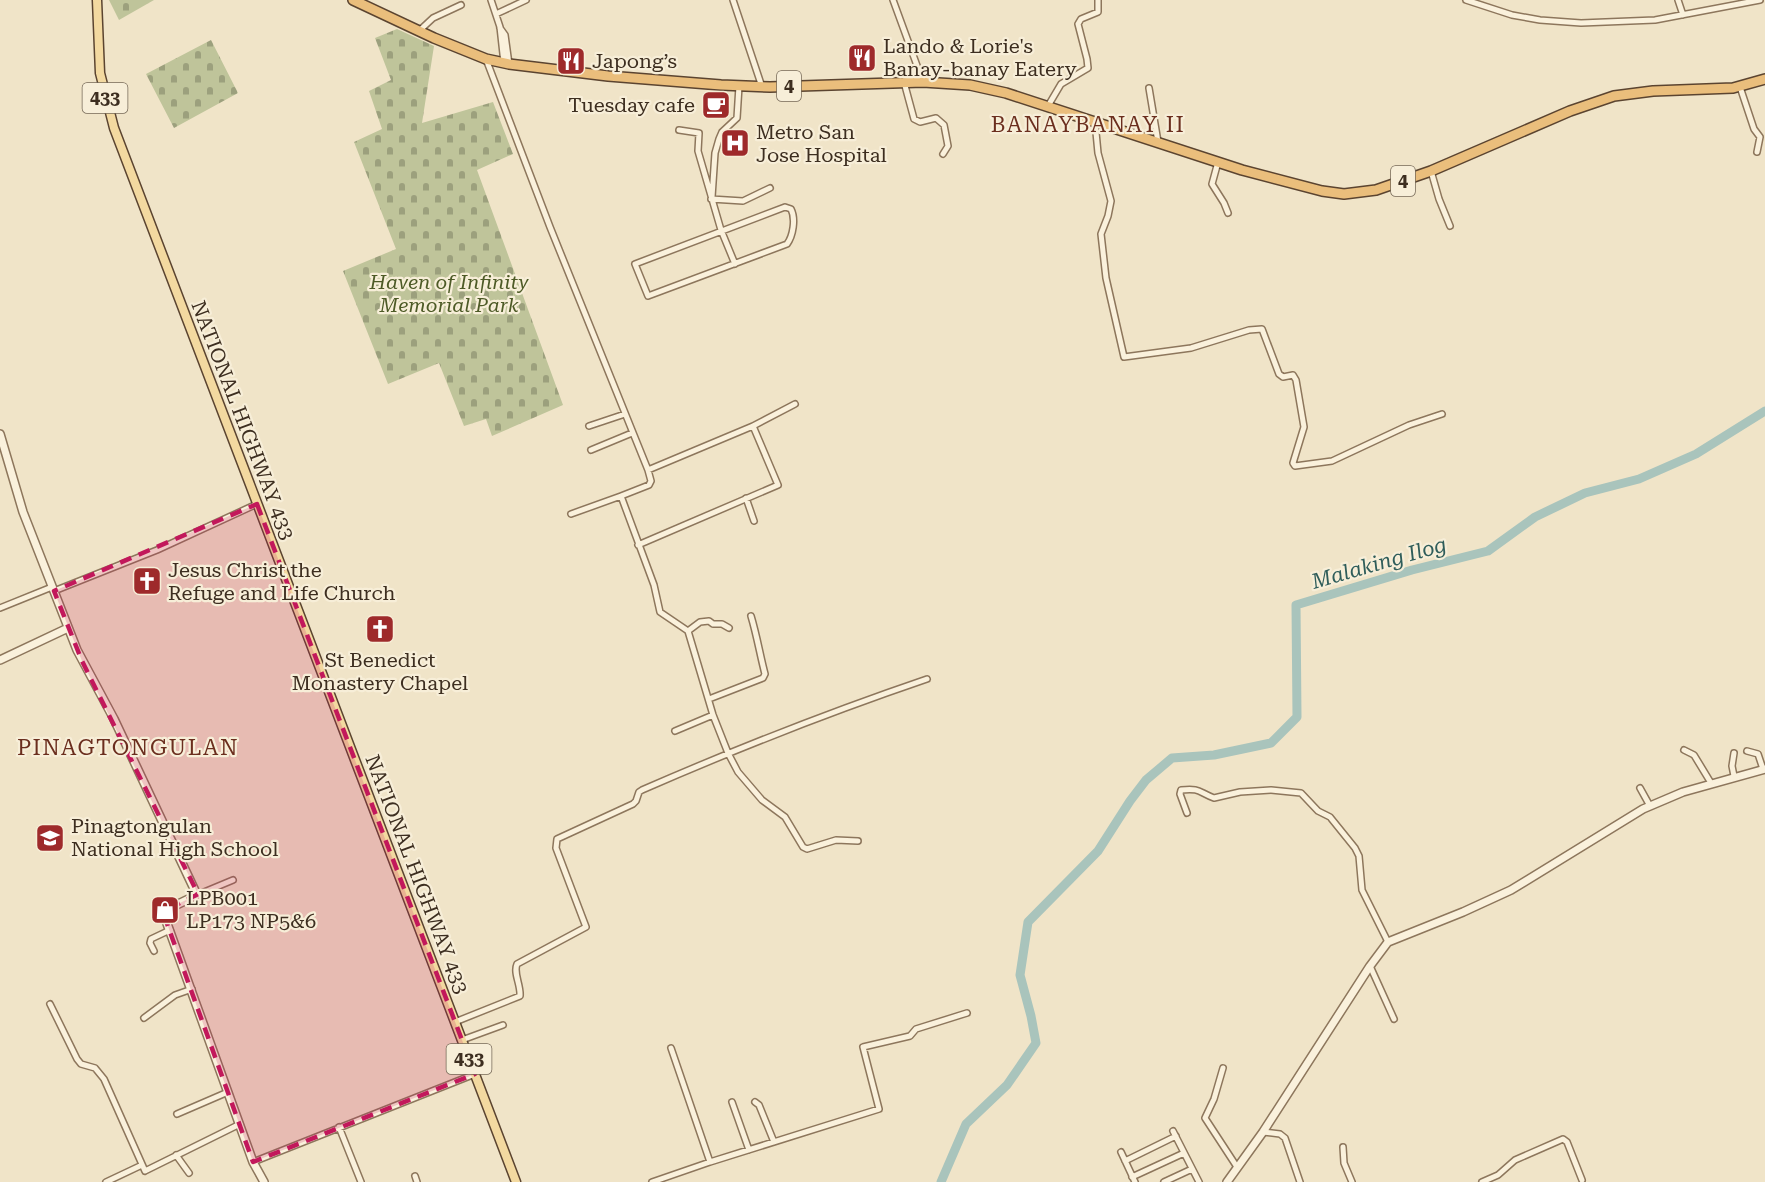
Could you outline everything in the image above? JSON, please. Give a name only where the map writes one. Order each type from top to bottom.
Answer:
[{"type":"highway","name":"4","points":[[352,0],[486,59],[506,64],[608,76],[739,86],[904,82],[970,85],[1048,106],[1218,162],[1322,191],[1344,194],[1376,190],[1431,171],[1570,111],[1614,96],[1634,92],[1740,87],[1765,79]]},
{"type":"main road","name":"NATIONAL HIGHWAY 433","points":[[97,0],[100,73],[108,112],[516,1182]]},
{"type":"street","points":[[491,0],[500,27],[506,64]]},
{"type":"street","points":[[496,14],[525,0]]},
{"type":"street","points":[[733,0],[762,87]]},
{"type":"street","points":[[893,0],[923,82]]},
{"type":"street","points":[[1048,106],[1061,84],[1088,68],[1077,24],[1081,19],[1098,12],[1098,0]]},
{"type":"street","points":[[1466,0],[1512,15],[1581,23],[1655,20],[1760,0]]},
{"type":"street","points":[[1678,0],[1683,15]]},
{"type":"street","points":[[419,31],[427,22],[461,5]]},
{"type":"street","points":[[486,59],[651,481],[621,496],[571,514]]},
{"type":"street","points":[[904,82],[914,119],[920,122],[936,118],[944,125],[948,146],[943,154]]},
{"type":"street","points":[[711,199],[717,146],[722,132],[737,118],[739,86]]},
{"type":"street","points":[[1740,87],[1754,129],[1760,137],[1757,152]]},
{"type":"street","points":[[1149,88],[1158,142]]},
{"type":"street","points":[[1095,122],[1098,153],[1111,201],[1101,234],[1106,279],[1124,357],[1191,348],[1249,330],[1262,329],[1279,374],[1283,377],[1293,375],[1296,380],[1304,427],[1293,463],[1295,466],[1332,461],[1408,425],[1442,414]]},
{"type":"street","points":[[679,130],[699,133],[698,151],[711,199],[735,264]]},
{"type":"street","points":[[1218,162],[1212,184],[1228,213]]},
{"type":"street","points":[[1431,171],[1450,226]]},
{"type":"street","points":[[711,199],[743,201],[770,188]]},
{"type":"street","points":[[785,207],[793,212],[794,219],[789,243],[735,264],[648,296],[635,264],[785,207]]},
{"type":"street","points":[[648,470],[753,426],[795,404]]},
{"type":"street","points":[[589,426],[625,414]]},
{"type":"street","points":[[638,544],[778,485],[753,426]]},
{"type":"street","points":[[591,450],[632,433]]},
{"type":"street","points":[[0,434],[15,489],[68,628],[198,895]]},
{"type":"street","points":[[621,496],[654,585],[660,612],[688,631],[712,714],[738,772],[762,800],[785,817],[803,847],[807,849],[836,840],[858,841]]},
{"type":"street","points":[[746,498],[754,521]]},
{"type":"street","points":[[0,608],[165,546],[257,504]]},
{"type":"street","points":[[709,699],[763,678],[765,674],[760,646],[751,616]]},
{"type":"street","points":[[688,631],[704,621],[709,621],[714,625],[722,624],[729,628]]},
{"type":"street","points":[[0,660],[68,628]]},
{"type":"street","points":[[455,1022],[520,996],[515,968],[517,964],[586,927],[556,848],[556,839],[633,804],[642,790],[841,708],[927,679]]},
{"type":"street","points":[[675,730],[712,714]]},
{"type":"street","points":[[1684,750],[1694,755],[1711,783]]},
{"type":"street","points":[[1227,1182],[1263,1132],[1370,966],[1389,942],[1511,890],[1621,821],[1650,806],[1711,783],[1764,769],[1758,754],[1747,751]]},
{"type":"street","points":[[1734,753],[1732,766],[1734,776]]},
{"type":"street","points":[[1640,788],[1650,806]]},
{"type":"street","points":[[1187,813],[1180,794],[1181,790],[1194,789],[1214,798],[1261,790],[1301,793],[1318,811],[1330,817],[1359,856],[1362,891],[1389,942]]},
{"type":"street","points":[[233,880],[166,910],[165,918],[253,1162],[264,1182]]},
{"type":"street","points":[[154,951],[150,943],[151,939],[170,930]]},
{"type":"street","points":[[1370,966],[1394,1019]]},
{"type":"street","points":[[144,1018],[158,1010],[175,994],[192,989]]},
{"type":"street","points":[[50,1004],[77,1059],[81,1064],[97,1070],[104,1078],[141,1165],[146,1171],[240,1124]]},
{"type":"street","points":[[652,1182],[879,1109],[863,1047],[910,1036],[916,1029],[967,1013]]},
{"type":"street","points":[[462,1040],[503,1025]]},
{"type":"street","points":[[671,1048],[710,1162]]},
{"type":"street","points":[[1223,1068],[1214,1099],[1205,1118],[1237,1167]]},
{"type":"street","points":[[253,1162],[475,1074]]},
{"type":"street","points":[[177,1114],[228,1092]]},
{"type":"street","points":[[732,1101],[749,1150]]},
{"type":"street","points":[[755,1102],[759,1105],[774,1142]]},
{"type":"street","points":[[339,1127],[361,1182]]},
{"type":"street","points":[[1263,1132],[1280,1134],[1285,1138],[1300,1182]]},
{"type":"street","points":[[1125,1161],[1175,1133],[1199,1182]]},
{"type":"street","points":[[1482,1182],[1498,1176],[1515,1160],[1563,1139],[1567,1142],[1582,1180]]},
{"type":"street","points":[[1343,1147],[1344,1162],[1352,1182]]},
{"type":"street","points":[[1120,1152],[1134,1180],[1184,1153]]},
{"type":"street","points":[[177,1155],[189,1173]]},
{"type":"street","points":[[106,1182],[141,1165]]},
{"type":"street","points":[[1164,1182],[1192,1169]]},
{"type":"highlighted area","points":[[257,504],[475,1074],[253,1162],[165,918],[166,910],[198,894],[82,661],[54,591]]},
{"type":"green space","points":[[109,0],[154,0],[119,20]]},
{"type":"green space","name":"Haven of Infinity Memorial Park","points":[[397,29],[434,46],[422,123],[493,102],[513,154],[477,170],[563,405],[492,436],[486,419],[464,426],[439,363],[388,384],[343,271],[396,249],[354,142],[382,129],[369,91],[391,80],[375,38]]},
{"type":"green space","points":[[211,40],[238,93],[174,128],[146,74]]},
{"type":"waterway","name":"Malaking Ilog","points":[[941,1182],[966,1124],[1007,1085],[1036,1043],[1020,975],[1028,922],[1098,851],[1146,780],[1172,758],[1214,755],[1271,743],[1297,717],[1296,605],[1412,570],[1488,551],[1535,517],[1585,493],[1639,479],[1696,454],[1765,411]]},
{"type":"place","name":"Lando & Lorie's Banay-banay Eatery","points":[[862,58]]},
{"type":"place","name":"Japong’s","points":[[571,61]]},
{"type":"place","name":"Tuesday cafe","points":[[716,105]]},
{"type":"place","name":"Metro San Jose Hospital","points":[[735,143]]},
{"type":"place","name":"Jesus Christ the Refuge and Life Church","points":[[147,581]]},
{"type":"place","name":"St Benedict Monastery Chapel","points":[[380,629]]},
{"type":"place","name":"Pinagtongulan National High School","points":[[50,838]]},
{"type":"place","name":"LPB001 LP173 NP5&6","points":[[165,910]]},
{"type":"district","name":"BANAYBANAY II","points":[[1088,124]]},
{"type":"district","name":"PINAGTONGULAN","points":[[128,747]]}]
